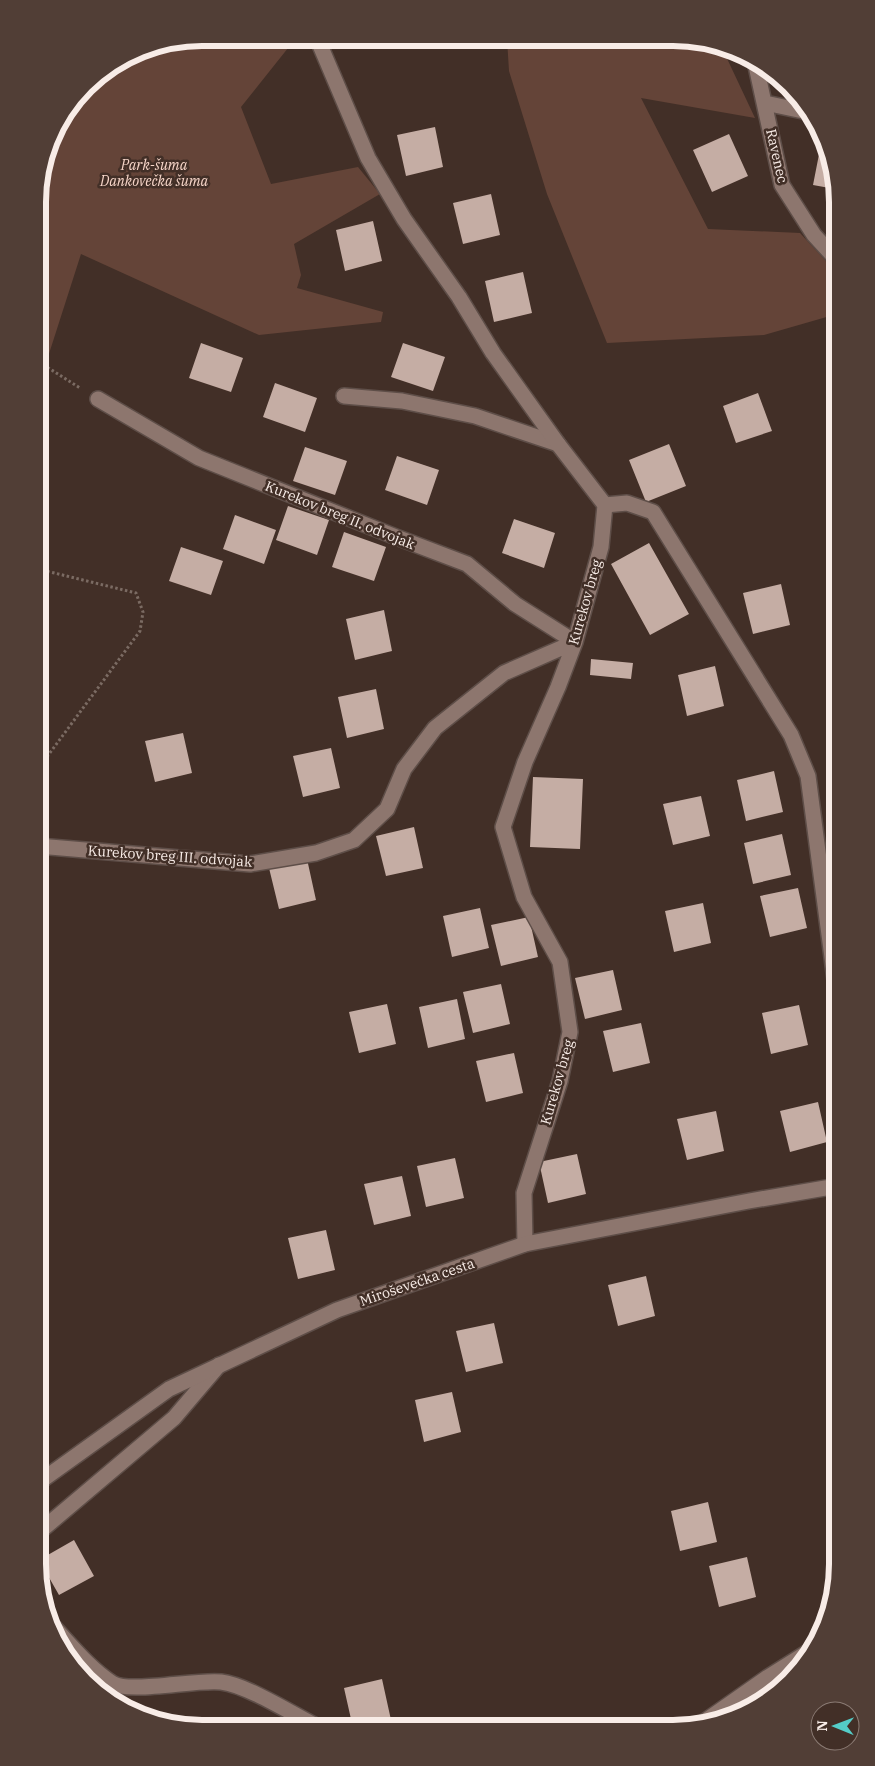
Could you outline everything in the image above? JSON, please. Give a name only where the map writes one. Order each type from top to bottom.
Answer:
[{"type":"street","points":[[321,47],[368,158],[404,219],[459,297],[493,353],[558,444],[605,504],[627,503],[653,512],[791,735],[808,776],[828,931]]},
{"type":"street","name":"Ravenec","points":[[757,72],[782,185],[814,235],[829,251]]},
{"type":"street","points":[[765,103],[797,110]]},
{"type":"street","points":[[344,396],[402,401],[475,416],[558,444]]},
{"type":"street","name":"Kurekov breg II. odvojak","points":[[98,399],[199,458],[467,564],[515,604],[574,642]]},
{"type":"street","name":"Kurekov breg","points":[[525,1244],[524,1193],[560,1081],[570,1032],[560,962],[524,897],[503,827],[525,762],[558,687],[574,642],[601,547],[605,504]]},
{"type":"street","name":"Kurekov breg III. odvojak","points":[[47,847],[250,864],[316,853],[354,840],[387,810],[404,769],[435,728],[504,674],[574,642]]},
{"type":"street","name":"Miroševečka cesta","points":[[46,1477],[169,1389],[337,1310],[525,1244],[828,1187]]},
{"type":"street","points":[[46,1526],[174,1418],[219,1365]]},
{"type":"street","points":[[66,1639],[87,1662],[113,1684],[134,1687],[194,1682],[222,1682],[246,1690],[303,1720]]},
{"type":"street","points":[[717,1713],[795,1660]]},
{"type":"path","points":[[47,367],[98,399]]},
{"type":"path","points":[[47,571],[136,593],[143,612],[140,631],[47,757]]},
{"type":"green space","points":[[507,46],[672,46],[703,49],[726,56],[755,118],[641,98],[708,229],[800,233],[829,264],[829,316],[764,335],[607,343],[547,194],[509,71]]},
{"type":"green space","name":"Park-šuma Dankovečka šuma","points":[[193,47],[289,47],[241,107],[271,184],[358,167],[380,194],[294,244],[301,275],[297,288],[383,312],[381,322],[259,335],[81,254],[47,360],[48,182],[58,143],[67,124],[79,107],[100,85],[124,67],[143,58],[172,49]]},
{"type":"building","points":[[435,127],[443,167],[406,176],[397,135]]},
{"type":"building","points":[[729,134],[748,176],[712,192],[693,150]]},
{"type":"building","points":[[820,151],[828,188],[813,185]]},
{"type":"building","points":[[491,194],[500,235],[463,244],[453,203]]},
{"type":"building","points":[[373,221],[382,261],[345,271],[336,230]]},
{"type":"building","points":[[523,272],[532,313],[494,322],[485,281]]},
{"type":"building","points":[[201,343],[243,358],[231,392],[189,378]]},
{"type":"building","points":[[403,343],[445,357],[433,391],[391,377]]},
{"type":"building","points":[[275,383],[317,398],[305,432],[263,417]]},
{"type":"building","points":[[758,393],[772,431],[736,443],[723,406]]},
{"type":"building","points":[[669,444],[686,486],[646,502],[629,460]]},
{"type":"building","points":[[305,447],[347,461],[335,495],[293,481]]},
{"type":"building","points":[[397,456],[439,470],[427,505],[385,490]]},
{"type":"building","points":[[288,506],[329,520],[317,555],[276,540]]},
{"type":"building","points":[[235,515],[276,530],[264,564],[223,549]]},
{"type":"building","points":[[514,519],[555,533],[544,568],[502,553]]},
{"type":"building","points":[[344,532],[386,547],[374,581],[332,567]]},
{"type":"building","points":[[649,543],[689,614],[650,635],[611,564]]},
{"type":"building","points":[[181,547],[223,561],[211,595],[169,581]]},
{"type":"building","points":[[781,584],[790,625],[753,634],[743,593]]},
{"type":"building","points":[[384,610],[392,651],[355,660],[346,619]]},
{"type":"building","points":[[591,659],[633,663],[631,679],[590,675]]},
{"type":"building","points":[[715,666],[724,706],[687,716],[678,675]]},
{"type":"building","points":[[376,689],[384,729],[347,738],[338,697]]},
{"type":"building","points":[[183,733],[192,773],[155,782],[145,741]]},
{"type":"building","points":[[331,748],[340,788],[303,797],[293,756]]},
{"type":"building","points":[[774,771],[783,812],[746,821],[737,780]]},
{"type":"building","points":[[533,777],[583,779],[580,849],[530,847]]},
{"type":"building","points":[[701,796],[710,836],[673,845],[663,804]]},
{"type":"building","points":[[414,827],[423,868],[386,876],[376,836]]},
{"type":"building","points":[[782,834],[791,875],[753,884],[744,843]]},
{"type":"building","points":[[307,859],[316,900],[279,909],[269,868]]},
{"type":"building","points":[[798,888],[807,928],[770,937],[760,896]]},
{"type":"building","points":[[703,903],[711,943],[674,952],[665,911]]},
{"type":"building","points":[[480,908],[489,948],[452,957],[443,916]]},
{"type":"building","points":[[529,917],[538,957],[501,966],[491,925]]},
{"type":"building","points":[[613,970],[622,1010],[585,1019],[575,978]]},
{"type":"building","points":[[501,984],[510,1024],[473,1033],[463,992]]},
{"type":"building","points":[[457,999],[465,1039],[428,1048],[419,1007]]},
{"type":"building","points":[[387,1004],[396,1044],[359,1053],[349,1012]]},
{"type":"building","points":[[799,1005],[808,1045],[771,1054],[762,1013]]},
{"type":"building","points":[[641,1023],[650,1063],[613,1072],[603,1031]]},
{"type":"building","points":[[514,1053],[523,1093],[486,1102],[476,1061]]},
{"type":"building","points":[[818,1102],[827,1142],[790,1152],[780,1111]]},
{"type":"building","points":[[716,1111],[724,1151],[687,1160],[677,1119]]},
{"type":"building","points":[[577,1154],[586,1194],[548,1203],[539,1162]]},
{"type":"building","points":[[455,1158],[464,1198],[426,1207],[417,1166]]},
{"type":"building","points":[[402,1176],[411,1216],[374,1225],[364,1184]]},
{"type":"building","points":[[326,1230],[335,1270],[298,1279],[288,1238]]},
{"type":"building","points":[[646,1276],[655,1316],[618,1326],[608,1285]]},
{"type":"building","points":[[494,1323],[503,1363],[466,1372],[456,1331]]},
{"type":"building","points":[[452,1392],[461,1432],[424,1442],[415,1400]]},
{"type":"building","points":[[708,1502],[717,1542],[680,1551],[671,1511]]},
{"type":"building","points":[[74,1540],[94,1576],[59,1595],[47,1574],[46,1556]]},
{"type":"building","points":[[747,1557],[756,1597],[719,1607],[709,1566]]},
{"type":"building","points":[[382,1679],[391,1720],[351,1720],[344,1688]]}]
